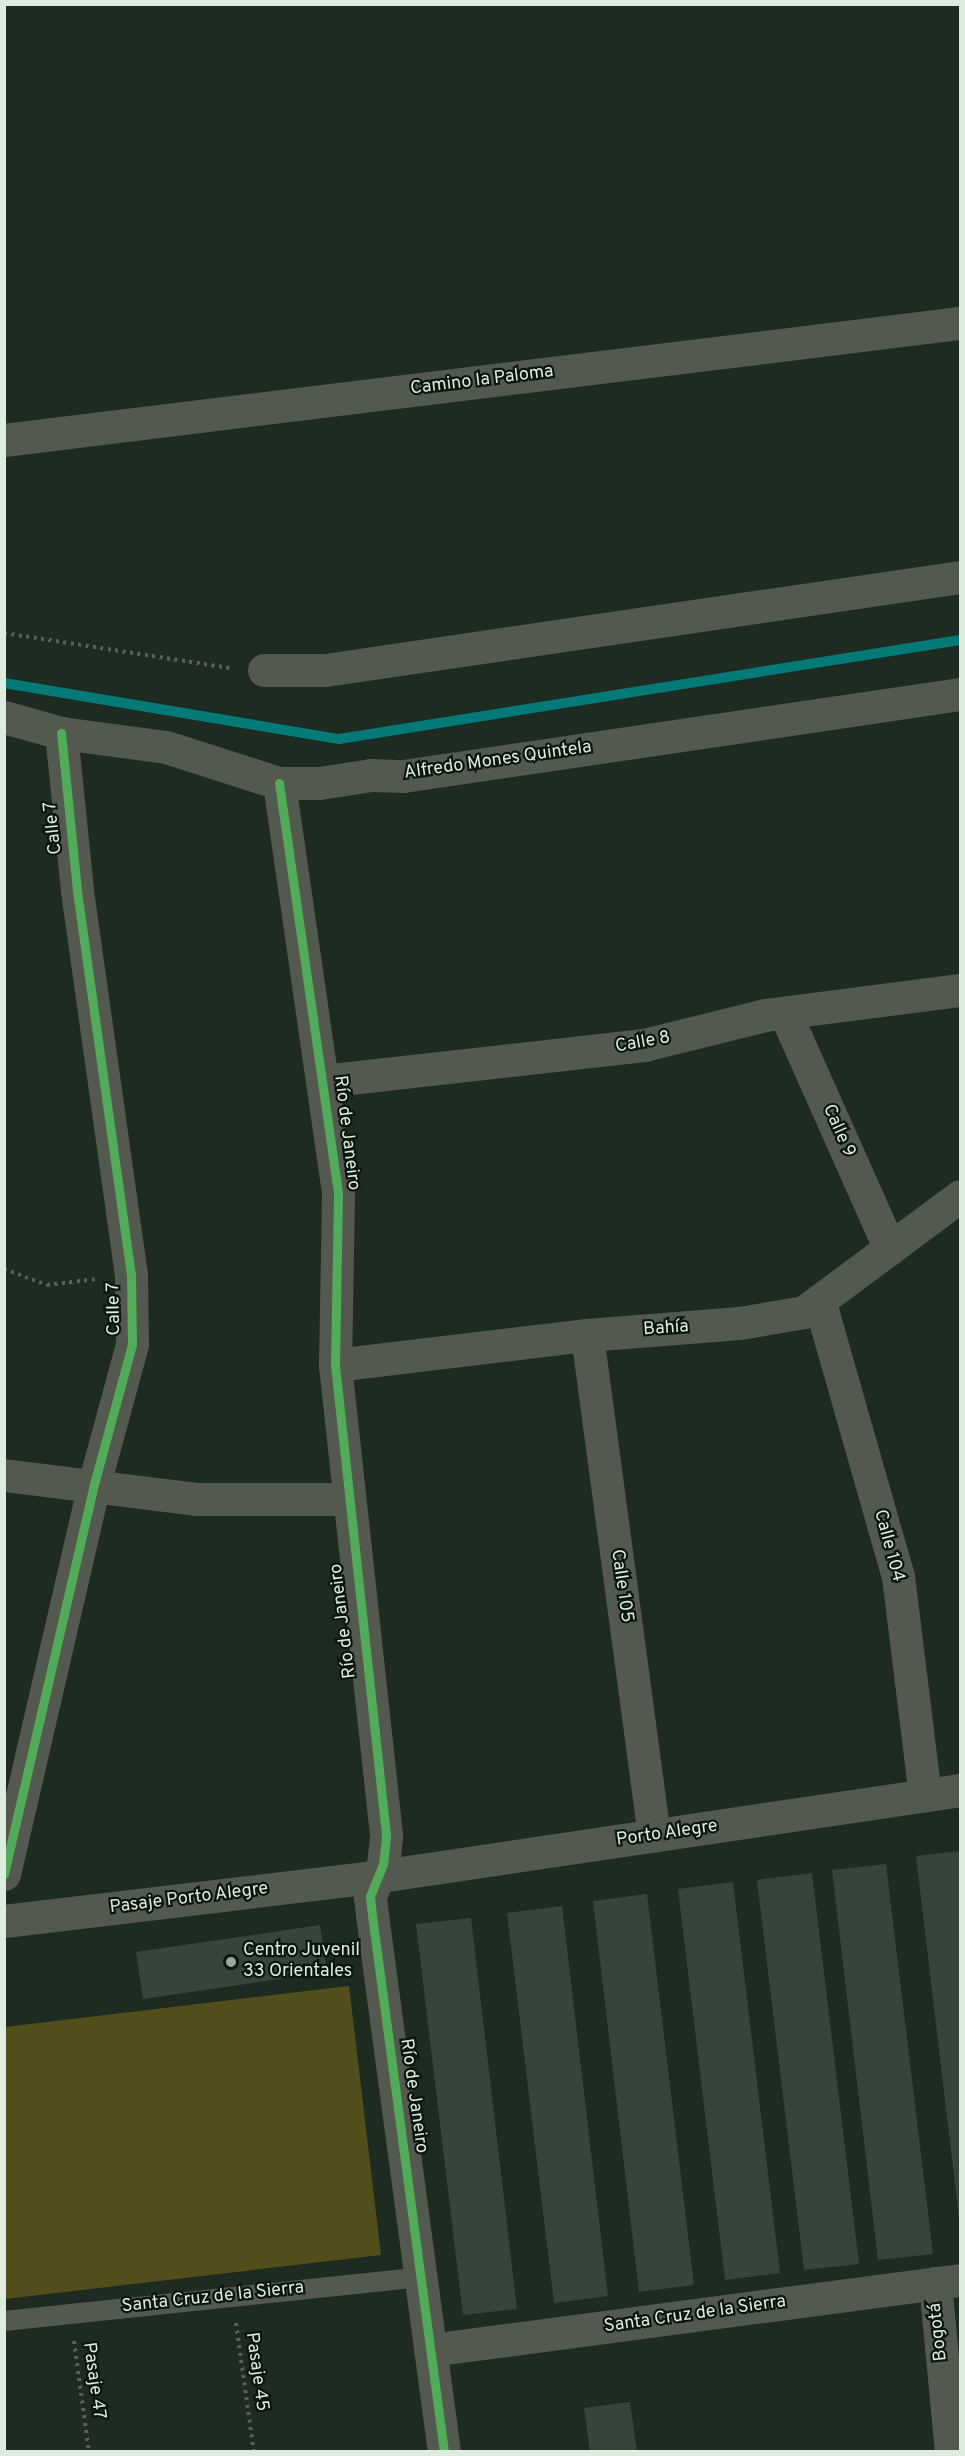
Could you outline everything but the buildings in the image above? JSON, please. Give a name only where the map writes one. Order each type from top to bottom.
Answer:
[{"type":"street","name":"Camino la Paloma","points":[[4,440],[960,323]]},
{"type":"street","points":[[264,670],[325,670],[960,577]]},
{"type":"street","name":"Alfredo Mones Quintela","points":[[4,717],[61,733],[166,747],[279,783],[404,776],[960,694]]},
{"type":"street","name":"Calle 7","points":[[4,1874],[93,1488],[132,1344],[131,1275],[77,890],[61,733]]},
{"type":"street","name":"Río de Janeiro","points":[[279,783],[338,1194],[335,1365],[347,1499],[386,1837],[383,1864],[374,1877],[372,1915],[444,2451]]},
{"type":"street","name":"Calle 8","points":[[323,1081],[644,1045],[785,1013],[960,990]]},
{"type":"street","name":"Calle 9","points":[[785,1013],[890,1249]]},
{"type":"street","name":"Bahía","points":[[335,1365],[587,1335],[750,1322],[804,1311],[820,1303],[960,1196]]},
{"type":"street","name":"Calle 104","points":[[820,1303],[898,1576],[925,1795]]},
{"type":"street","name":"Calle 105","points":[[587,1335],[654,1836]]},
{"type":"street","points":[[4,1475],[93,1488],[260,1502],[347,1499]]},
{"type":"street","name":"Porto Alegre","points":[[374,1877],[960,1790]]},
{"type":"street","name":"Pasaje Porto Alegre","points":[[4,1921],[374,1877]]},
{"type":"street","name":"Santa Cruz de la Sierra","points":[[430,2350],[948,2281]]},
{"type":"street","name":"Bogotá","points":[[948,2281],[951,2451]]},
{"type":"lane","name":"Santa Cruz de la Sierra","points":[[4,2321],[422,2277]]},
{"type":"path","points":[[4,633],[264,670]]},
{"type":"path","points":[[4,1269],[47,1284],[131,1275]]},
{"type":"shaded area","points":[[349,1986],[381,2255],[5,2299],[5,2027]]},
{"type":"waterway","points":[[4,683],[339,739],[960,640]]},
{"type":"cycle path","points":[[4,1874],[93,1488],[132,1344],[131,1275],[77,890],[61,733]]},
{"type":"cycle path","points":[[279,783],[338,1194],[335,1365],[386,1837],[383,1864],[370,1896],[444,2452]]},
{"type":"place","name":"Centro Juvenil 33 Orientales","points":[[231,1962]]}]
